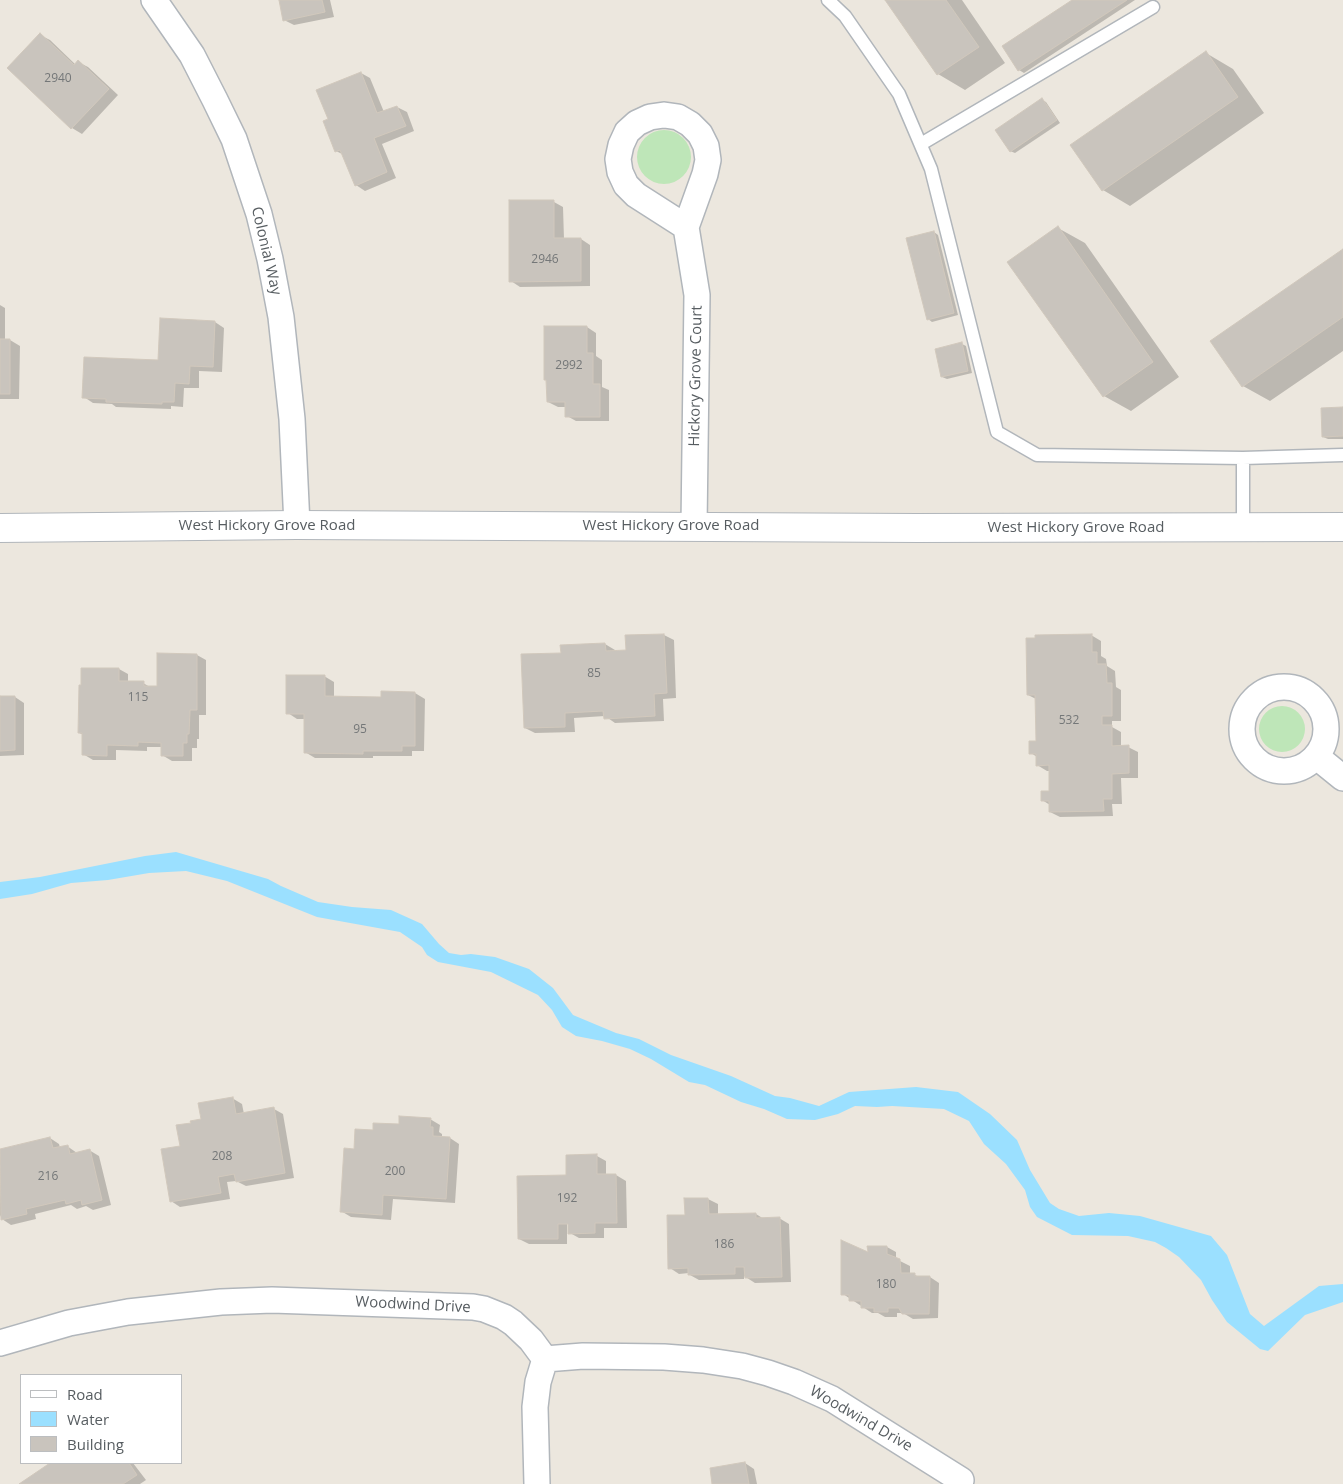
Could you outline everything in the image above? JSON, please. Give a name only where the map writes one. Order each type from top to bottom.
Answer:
[{"type":"street","name":"Colonial Way","points":[[154,0],[192,55],[215,100],[234,139],[259,214],[281,317],[292,419],[297,525]]},
{"type":"street","name":"Hickory Grove Court","points":[[686,227],[697,294],[694,526]]},
{"type":"street","name":"West Hickory Grove Road","points":[[0,528],[297,525],[1343,527]]},
{"type":"street","points":[[1317,757],[1343,778]]},
{"type":"street","name":"Woodwind Drive","points":[[0,1342],[69,1323],[128,1312],[221,1302],[272,1300],[473,1307],[484,1309],[513,1323],[531,1340],[545,1359],[583,1356],[664,1357],[742,1366],[794,1382],[832,1398],[961,1480]]},
{"type":"street","points":[[538,1484],[535,1407],[538,1382],[545,1359]]},
{"type":"lane","points":[[828,0],[845,16],[899,94],[932,169],[997,432],[1037,455],[1243,458],[1343,455]]},
{"type":"lane","points":[[921,144],[1153,7]]},
{"type":"lane","points":[[1243,458],[1243,528]]},
{"type":"green space","points":[[664,130],[674,132],[683,138],[689,147],[691,157],[689,167],[683,176],[674,182],[664,184],[654,182],[645,176],[639,167],[637,157],[639,147],[645,138],[654,132]]},
{"type":"green space","points":[[1278,706],[1286,706],[1295,710],[1301,716],[1305,729],[1301,742],[1295,748],[1286,752],[1278,752],[1269,748],[1263,742],[1259,733],[1259,725],[1263,716],[1269,710]]},
{"type":"water","points":[[176,852],[268,879],[318,902],[391,910],[422,924],[449,953],[495,957],[529,969],[553,988],[573,1015],[616,1033],[639,1039],[671,1055],[731,1076],[775,1096],[819,1106],[849,1092],[916,1087],[958,1092],[990,1114],[1017,1140],[1030,1170],[1050,1203],[1059,1209],[1079,1216],[1109,1213],[1140,1216],[1211,1236],[1227,1255],[1250,1314],[1264,1326],[1319,1286],[1343,1284],[1343,1302],[1305,1315],[1268,1351],[1260,1349],[1227,1322],[1201,1280],[1179,1257],[1166,1248],[1155,1242],[1128,1236],[1072,1235],[1037,1217],[1030,1207],[1025,1190],[1006,1164],[984,1144],[969,1121],[944,1109],[892,1106],[855,1106],[838,1114],[815,1120],[787,1119],[741,1102],[705,1085],[689,1082],[651,1059],[630,1049],[576,1036],[562,1027],[552,1010],[538,995],[491,972],[438,962],[427,955],[422,947],[400,932],[317,917],[227,881],[186,871],[149,873],[108,880],[71,883],[32,894],[0,899],[0,882],[40,877],[145,856]]},
{"type":"building","points":[[279,0],[322,0],[325,12],[283,21]]},
{"type":"building","points":[[885,0],[946,0],[979,47],[937,75]]},
{"type":"building","points":[[1072,0],[1127,0],[1018,71],[1002,46]]},
{"type":"building","points":[[40,33],[74,65],[78,60],[109,89],[71,129],[7,68]]},
{"type":"building","points":[[1206,51],[1238,97],[1102,191],[1070,145]]},
{"type":"building","points":[[361,72],[377,113],[397,106],[406,126],[374,138],[387,172],[355,186],[340,150],[335,152],[323,121],[328,119],[316,90]]},
{"type":"building","points":[[1042,98],[1057,120],[1010,152],[995,130]]},
{"type":"building","points":[[509,200],[554,200],[554,238],[581,238],[581,281],[509,282]]},
{"type":"building","points":[[1058,226],[1153,362],[1103,397],[1007,262]]},
{"type":"building","points":[[934,231],[954,313],[927,320],[906,238]]},
{"type":"building","points":[[1343,249],[1343,317],[1242,387],[1210,341]]},
{"type":"building","points":[[160,318],[215,321],[213,367],[190,366],[189,384],[175,383],[174,402],[162,402],[162,404],[106,402],[106,399],[82,398],[84,357],[158,360]]},
{"type":"building","points":[[544,326],[587,326],[587,353],[593,353],[593,384],[600,384],[600,417],[565,417],[565,402],[547,402],[546,380],[544,380]]},
{"type":"building","points":[[0,339],[10,339],[10,394],[0,394]]},
{"type":"building","points":[[962,342],[968,371],[941,377],[935,349]]},
{"type":"building","points":[[1343,407],[1343,436],[1322,437],[1321,408]]},
{"type":"building","points":[[664,634],[667,693],[654,694],[655,716],[604,719],[603,711],[565,713],[565,727],[524,728],[521,654],[561,653],[560,645],[605,643],[606,651],[626,650],[625,635]]},
{"type":"building","points":[[1092,634],[1092,652],[1097,652],[1097,664],[1106,664],[1107,683],[1112,683],[1112,716],[1102,716],[1102,725],[1112,725],[1112,746],[1129,745],[1129,773],[1112,774],[1112,799],[1103,799],[1104,811],[1049,812],[1049,801],[1041,801],[1041,791],[1049,791],[1049,765],[1036,766],[1036,754],[1029,754],[1029,741],[1036,741],[1035,695],[1027,695],[1026,638],[1035,638],[1035,635]]},
{"type":"building","points":[[157,653],[197,654],[197,710],[190,710],[189,734],[187,734],[187,743],[183,743],[183,756],[161,756],[161,743],[138,742],[138,746],[107,745],[107,756],[82,755],[82,733],[78,733],[81,668],[119,668],[119,681],[144,681],[144,686],[157,686]]},
{"type":"building","points":[[286,675],[325,675],[325,696],[381,697],[381,691],[415,692],[415,746],[402,746],[402,751],[363,751],[363,754],[304,753],[304,714],[286,714]]},
{"type":"building","points":[[0,696],[15,696],[15,750],[0,751]]},
{"type":"building","points":[[233,1097],[236,1114],[274,1107],[285,1173],[236,1182],[234,1174],[218,1177],[221,1193],[170,1202],[161,1149],[180,1146],[176,1125],[191,1123],[190,1121],[201,1119],[198,1103]]},
{"type":"building","points":[[399,1116],[431,1118],[430,1127],[433,1127],[433,1136],[450,1137],[446,1199],[383,1195],[382,1215],[340,1212],[344,1148],[354,1149],[355,1129],[373,1130],[373,1123],[399,1124]]},
{"type":"building","points":[[50,1137],[53,1148],[68,1145],[70,1154],[90,1149],[102,1200],[82,1205],[81,1200],[66,1204],[65,1200],[26,1209],[27,1214],[1,1220],[0,1149]]},
{"type":"building","points":[[597,1154],[597,1174],[616,1174],[617,1223],[595,1223],[595,1233],[568,1234],[568,1224],[558,1224],[558,1239],[518,1239],[517,1176],[566,1175],[566,1155]]},
{"type":"building","points":[[684,1198],[708,1198],[709,1214],[756,1213],[756,1218],[780,1217],[782,1277],[745,1278],[744,1267],[735,1267],[735,1274],[688,1275],[688,1268],[668,1269],[667,1215],[685,1215]]},
{"type":"building","points":[[841,1240],[868,1252],[867,1246],[887,1246],[887,1254],[900,1259],[901,1273],[915,1273],[915,1276],[930,1276],[929,1314],[902,1314],[899,1308],[888,1308],[888,1312],[874,1312],[874,1308],[861,1308],[861,1301],[849,1301],[849,1295],[841,1295]]},
{"type":"building","points":[[745,1462],[749,1484],[712,1484],[710,1468]]},
{"type":"building","points":[[49,1464],[130,1464],[137,1475],[123,1484],[19,1484]]}]
